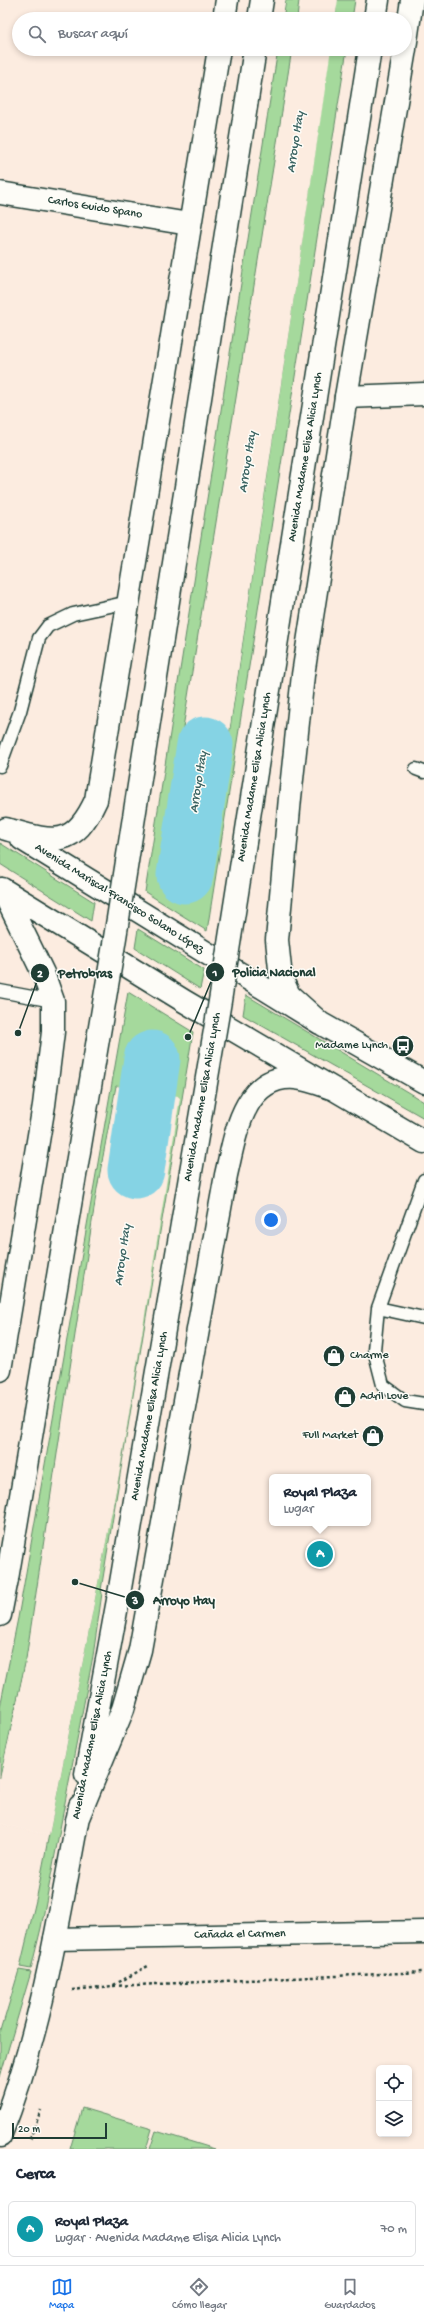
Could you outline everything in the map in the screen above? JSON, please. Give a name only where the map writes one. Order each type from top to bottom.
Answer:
[{"type":"main road","points":[[225,12],[228,0]]},
{"type":"main road","points":[[260,12],[262,0]]},
{"type":"main road","points":[[376,12],[378,0]]},
{"type":"main road","points":[[410,12],[412,0]]},
{"type":"main road","points":[[3,827],[53,840],[67,837],[78,830],[87,819],[96,800],[102,774],[218,56]]},
{"type":"main road","points":[[0,1615],[114,944],[254,56]]},
{"type":"main road","name":"Avenida Madame Elisa Alicia Lynch","points":[[0,2136],[31,2044],[56,1939],[118,1600],[217,1016],[369,56]]},
{"type":"main road","points":[[320,1023],[289,996],[281,978],[277,940],[290,798],[304,675],[346,397],[404,56]]},
{"type":"main road","name":"Carlos Guido Spano","points":[[0,193],[190,224]]},
{"type":"main road","points":[[346,397],[424,394]]},
{"type":"main road","name":"Avenida Mariscal Francisco Solano López","points":[[3,827],[320,1023],[424,1082]]},
{"type":"main road","points":[[0,1370],[44,1105],[53,1032],[53,1001],[43,973],[1,888]]},
{"type":"main road","points":[[1,888],[184,1001],[424,1142]]},
{"type":"main road","points":[[77,1820],[123,1709],[140,1650],[226,1176],[236,1134],[250,1098],[260,1088],[274,1079],[296,1078],[334,1089]]},
{"type":"main road","name":"Cañada el Carmen","points":[[56,1939],[424,1932]]},
{"type":"lane","points":[[0,766],[20,711],[39,638],[48,626],[73,614],[129,602]]},
{"type":"lane","points":[[0,991],[53,1001]]},
{"type":"lane","points":[[424,1180],[378,1308],[374,1350],[383,1385],[405,1401],[424,1404]]},
{"type":"lane","points":[[378,1308],[424,1318]]},
{"type":"path","points":[[112,1986],[152,1963]]},
{"type":"path","points":[[65,1990],[112,1986],[424,1972]]},
{"type":"path","points":[[28,2143],[41,2114],[41,2106]]},
{"type":"green space","points":[[286,0],[299,0],[298,12],[284,12]]},
{"type":"green space","points":[[337,0],[355,0],[353,12],[336,12]]},
{"type":"green space","points":[[277,56],[291,56],[169,815],[214,837],[329,56],[346,56],[207,931],[145,892]]},
{"type":"green space","points":[[0,843],[94,902],[91,921],[0,864]]},
{"type":"green space","points":[[138,929],[204,970],[200,989],[135,948]]},
{"type":"green space","points":[[128,992],[193,1032],[101,1590],[102,1593],[93,1656],[41,1928],[31,1969],[20,1967],[37,1896],[118,1478],[179,1097],[116,1086],[97,1189],[26,1659],[0,1778],[0,1707],[18,1618]]},
{"type":"green space","points":[[246,995],[424,1102],[424,1118],[243,1015]]},
{"type":"green space","points":[[19,1970],[31,1972],[0,2077],[0,2034]]},
{"type":"green space","points":[[82,2108],[152,2129],[146,2149],[70,2149]]},
{"type":"green space","points":[[156,2131],[215,2149],[150,2149]]},
{"type":"pier","points":[[301,0],[338,0],[336,12],[299,12]]},
{"type":"pier","points":[[292,56],[330,56],[214,833],[212,834],[171,813]]},
{"type":"pier","points":[[117,1086],[178,1096],[180,1098],[120,1470],[49,1836],[0,1824],[0,1779],[26,1663],[40,1584],[74,1366],[96,1199]]},
{"type":"waterway","name":"Arroyo Itay","points":[[185,875],[205,745]]},
{"type":"waterway","name":"Arroyo Itay","points":[[136,1170],[152,1059]]},
{"type":"place","name":"Petrobras","points":[[18,1033]]},
{"type":"place","name":"Policia Nacional","points":[[188,1037]]},
{"type":"place","name":"Madame Lynch","points":[[403,1046]]},
{"type":"place","name":"Charme","points":[[334,1356]]},
{"type":"place","name":"Adril Love","points":[[345,1397]]},
{"type":"place","name":"Full Market","points":[[373,1436]]},
{"type":"place","name":"Royal Plaza","points":[[320,1554]]},
{"type":"place","name":"Arroyo Itay","points":[[75,1582]]}]
